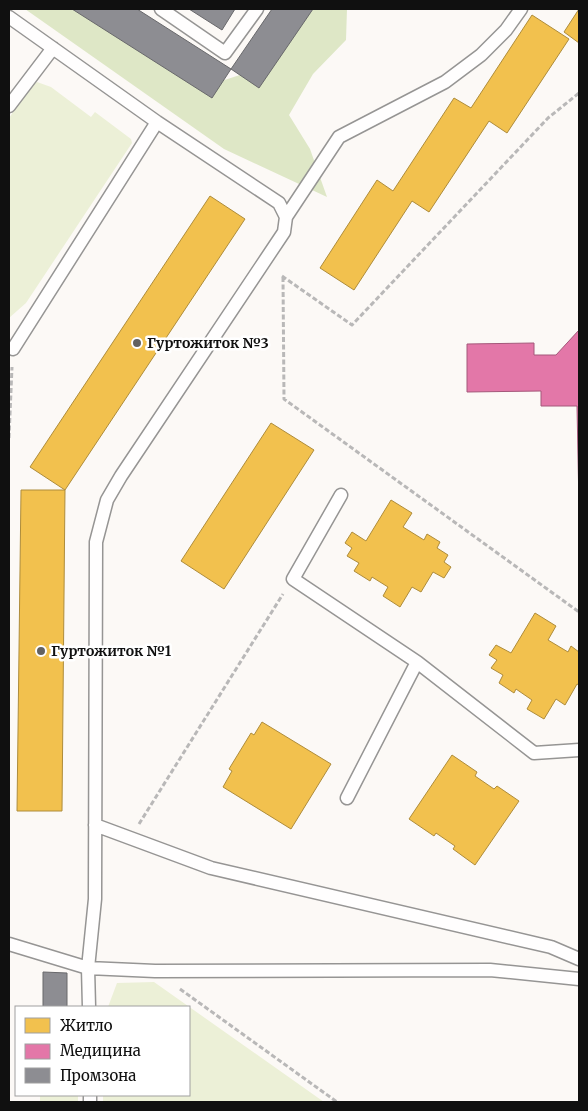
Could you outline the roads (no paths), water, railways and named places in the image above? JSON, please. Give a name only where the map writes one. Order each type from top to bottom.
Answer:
[{"type":"lane","points":[[161,9],[225,53],[257,9]]},
{"type":"lane","points":[[88,1006],[88,968],[95,899],[96,542],[107,500],[284,232],[286,217],[339,137],[445,82],[481,54],[506,30],[521,9]]},
{"type":"lane","points":[[9,17],[157,122],[279,203],[286,217]]},
{"type":"lane","points":[[9,106],[53,48]]},
{"type":"lane","points":[[13,348],[157,122]]},
{"type":"lane","points":[[341,495],[293,579],[417,662],[534,753],[579,750]]},
{"type":"lane","points":[[347,798],[417,662]]},
{"type":"lane","points":[[95,825],[211,868],[551,948],[579,959]]},
{"type":"lane","points":[[9,944],[88,968],[155,971],[490,970],[579,979]]},
{"type":"place","name":"Гуртожиток №3","points":[[137,343]]},
{"type":"place","name":"Гуртожиток №1","points":[[41,651]]}]
